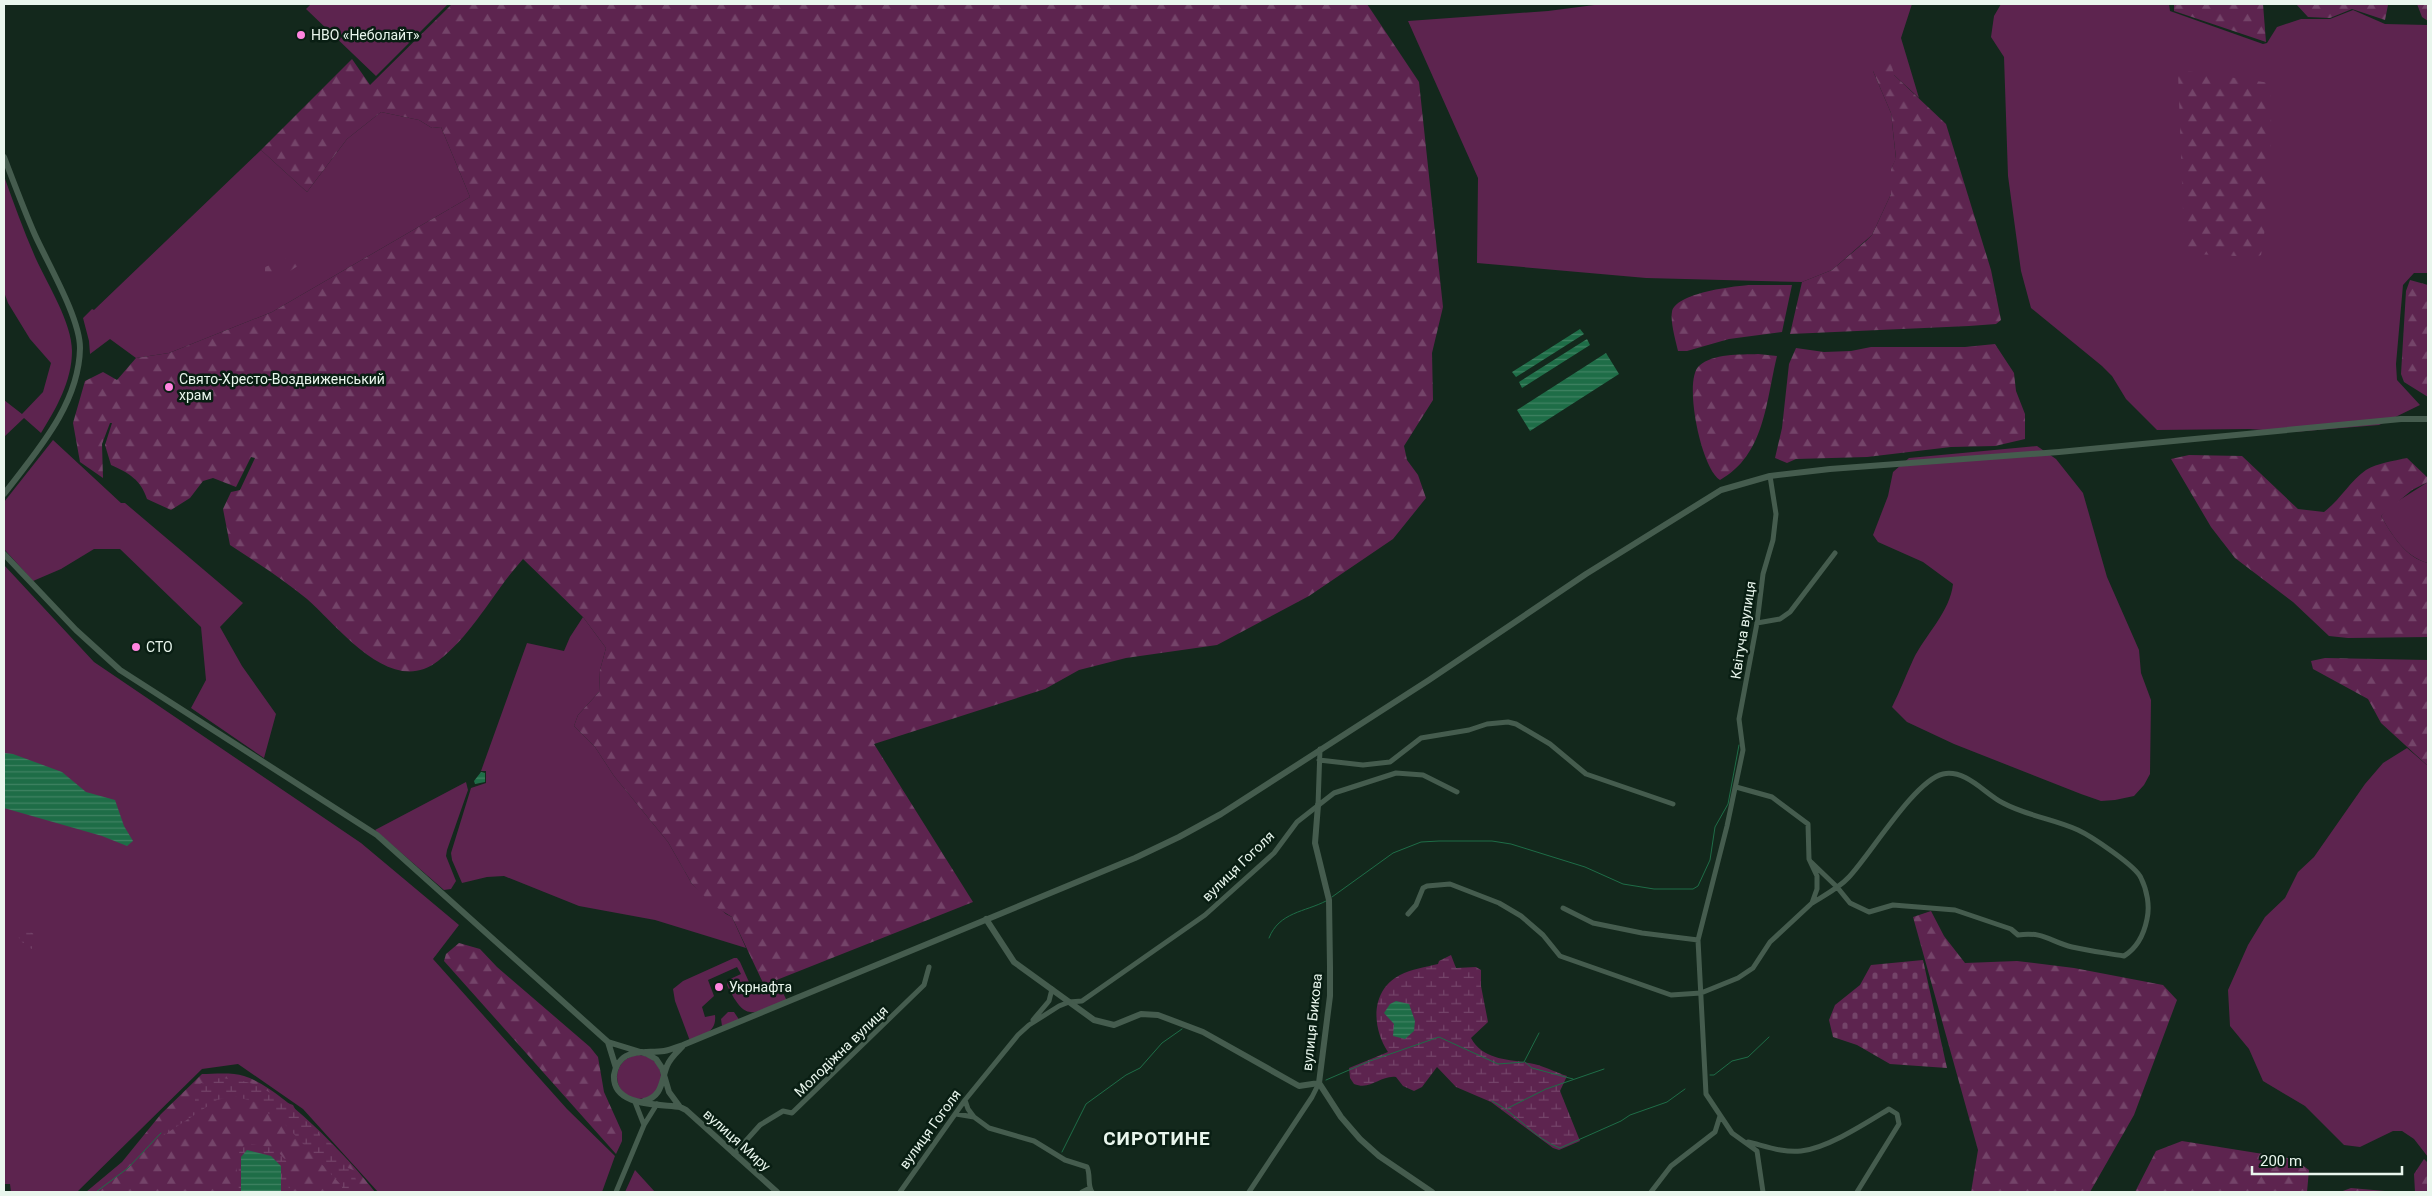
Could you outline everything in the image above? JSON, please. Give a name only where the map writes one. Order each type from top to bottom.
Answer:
[{"type":"street","points":[[4,157],[36,236],[67,304],[78,333],[80,347],[73,387],[49,435],[4,494]]},
{"type":"street","points":[[616,1068],[625,1057],[641,1052],[665,1050],[683,1045],[986,920],[1179,837],[1221,814],[1680,514],[1721,490],[1770,476],[1830,469],[2059,452],[2401,419],[2428,419]]},
{"type":"street","name":"Квітуча вулиця","points":[[1763,1192],[1757,1151],[1732,1133],[1706,1094],[1698,940],[1736,787],[1743,750],[1739,719],[1757,623],[1763,574],[1773,540],[1776,514],[1770,476]]},
{"type":"street","points":[[4,554],[76,630],[120,670],[377,835],[608,1042],[653,1057],[659,1063],[664,1078]]},
{"type":"street","points":[[1757,623],[1772,622],[1790,612],[1835,554]]},
{"type":"street","points":[[1319,760],[1363,765],[1390,762],[1421,738],[1500,722],[1516,724],[1550,744],[1586,774],[1673,804]]},
{"type":"street","points":[[1318,805],[1320,749]]},
{"type":"street","name":"вулиця Гоголя","points":[[900,1192],[966,1100],[1028,1025],[1069,1002],[1082,1000],[1205,914],[1274,852],[1297,822],[1334,793],[1396,773],[1423,775],[1457,792]]},
{"type":"street","points":[[1408,914],[1416,905],[1423,888],[1450,884],[1499,903],[1521,916],[1542,935],[1560,956],[1671,995],[1701,994],[1738,978],[1752,968],[1770,942],[1812,903],[1837,887],[1869,854],[1886,827],[1932,780],[1941,775],[1952,773],[1978,786],[2002,803],[2032,816],[2079,831],[2136,870],[2146,891],[2149,908],[2148,916],[2139,941],[2131,952],[2124,956],[2071,947],[2046,936],[2032,933],[2018,935],[2011,929],[1965,912],[1911,905],[1883,906],[1869,912],[1850,903],[1837,887],[1811,862]]},
{"type":"street","points":[[1736,787],[1772,797],[1808,824],[1809,859],[1817,876],[1817,889],[1812,903]]},
{"type":"street","name":"вулиця Бикова","points":[[1318,805],[1315,843],[1329,900],[1330,967],[1330,996],[1319,1083],[1340,1117],[1360,1139],[1379,1156],[1432,1192]]},
{"type":"street","points":[[1562,908],[1594,923],[1642,933],[1698,940]]},
{"type":"street","points":[[986,920],[1014,962],[1094,1020],[1114,1025],[1141,1014],[1158,1015],[1195,1029],[1299,1086],[1319,1083]]},
{"type":"street","name":"Молодіжна вулиця","points":[[734,1154],[760,1125],[784,1111],[792,1113],[828,1080],[924,985],[930,967]]},
{"type":"street","points":[[1028,1025],[1049,1001],[1052,989]]},
{"type":"street","points":[[608,1042],[616,1068],[614,1080],[618,1091],[628,1100],[680,1107]]},
{"type":"street","points":[[616,1192],[644,1125],[657,1104],[672,1057],[683,1045]]},
{"type":"street","name":"вулиця Миру","points":[[664,1078],[669,1092],[680,1107],[777,1192]]},
{"type":"street","points":[[1249,1192],[1312,1097],[1319,1083]]},
{"type":"street","points":[[639,1102],[653,1098],[661,1088]]},
{"type":"street","points":[[966,1100],[968,1109],[974,1117],[989,1128],[1034,1141],[1065,1160],[1087,1167],[1090,1172],[1091,1190],[1082,1192]]},
{"type":"street","points":[[639,1102],[644,1125]]},
{"type":"street","points":[[1746,1142],[1778,1150],[1802,1151],[1840,1137],[1889,1109],[1897,1114],[1899,1124],[1857,1192]]},
{"type":"street","points":[[956,1114],[974,1117]]},
{"type":"street","points":[[1651,1192],[1671,1166],[1715,1132],[1720,1116]]},
{"type":"green space","points":[[311,4],[448,4],[376,76],[306,9]]},
{"type":"green space","points":[[452,4],[1367,4],[1419,82],[1443,307],[1432,353],[1433,400],[1404,446],[1407,460],[1418,475],[1426,498],[1393,539],[1309,596],[1217,645],[1126,658],[1079,670],[1045,689],[874,744],[973,902],[764,985],[732,917],[714,906],[692,884],[668,842],[614,776],[595,747],[574,726],[578,715],[599,692],[600,670],[606,648],[583,617],[523,559],[473,625],[451,650],[438,661],[420,670],[402,671],[384,665],[367,654],[350,641],[307,599],[230,545],[223,509],[231,492],[240,490],[255,458],[251,457],[236,487],[213,478],[203,481],[190,498],[171,510],[147,499],[134,478],[111,465],[105,445],[112,423],[110,423],[102,444],[103,478],[80,462],[73,423],[85,381],[103,372],[117,380],[136,358],[169,353],[272,312],[470,197],[441,127],[432,128],[419,120],[381,112],[347,139],[307,192],[261,150],[352,59],[370,85]]},
{"type":"green space","points":[[1602,4],[1912,4],[1901,38],[1919,98],[1894,75],[1873,71],[1891,113],[1896,159],[1891,169],[1891,194],[1872,235],[1832,270],[1802,282],[1646,278],[1477,263],[1478,178],[1408,21],[1548,11]]},
{"type":"green space","points":[[2001,4],[2169,4],[2170,11],[2263,44],[2267,43],[2277,27],[2301,19],[2330,19],[2353,10],[2385,24],[2428,25],[2428,273],[2414,273],[2403,285],[2396,364],[2397,380],[2420,405],[2379,425],[2293,432],[2249,429],[2157,430],[2126,399],[2112,376],[2102,366],[2031,308],[2021,271],[2008,176],[2004,57],[1991,37],[1994,16]]},
{"type":"green space","points":[[2174,4],[2263,4],[2266,42],[2174,11]]},
{"type":"green space","points":[[2296,4],[2391,4],[2388,5],[2385,20],[2352,9],[2330,18],[2308,17]]},
{"type":"green space","points":[[2417,4],[2428,4],[2428,21],[2422,17]]},
{"type":"green space","points":[[1883,59],[1891,62],[1894,75],[1946,124],[1991,270],[2001,320],[1996,324],[1969,326],[1790,334],[1802,282],[1832,270],[1866,241],[1872,235],[1891,194],[1891,169],[1896,158],[1891,113],[1873,71],[1878,62]]},
{"type":"green space","points":[[2180,70],[2270,83],[2270,166],[2261,255],[2256,257],[2194,254],[2189,249],[2184,238],[2178,72]]},
{"type":"green space","points":[[381,112],[419,120],[432,128],[441,127],[470,197],[272,312],[169,353],[136,358],[110,339],[90,354],[83,318],[92,309],[94,310],[261,150],[307,192],[347,139]]},
{"type":"green space","points":[[4,176],[36,259],[64,316],[72,351],[66,384],[41,433],[24,418],[4,437],[4,400],[22,414],[43,392],[51,363],[30,339],[8,303],[4,292]]},
{"type":"green space","points":[[293,256],[307,260],[290,271],[265,277],[265,267]]},
{"type":"green space","points":[[2410,280],[2428,285],[2428,397],[2404,382],[2401,374],[2406,291]]},
{"type":"green space","points":[[1750,285],[1792,285],[1782,332],[1729,339],[1687,351],[1678,351],[1672,321],[1672,312],[1676,305],[1694,295]]},
{"type":"green space","points":[[1995,344],[2014,373],[2016,391],[2025,414],[2025,439],[1995,446],[1951,447],[1867,457],[1796,459],[1787,463],[1775,458],[1782,428],[1789,364],[1796,348],[1824,352],[1851,351],[1871,347],[1965,347]]},
{"type":"green space","points":[[1758,354],[1777,356],[1761,426],[1755,442],[1746,456],[1735,469],[1720,480],[1713,473],[1706,460],[1696,424],[1693,388],[1695,374],[1699,366],[1712,359]]},
{"type":"green space","points":[[53,440],[121,503],[125,503],[243,603],[220,627],[242,666],[276,714],[264,758],[191,708],[206,680],[201,627],[120,549],[94,549],[61,569],[33,581],[4,549],[4,502]]},
{"type":"green space","points":[[2037,446],[2056,459],[2083,493],[2107,577],[2139,650],[2141,673],[2151,700],[2150,774],[2144,785],[2134,796],[2101,801],[2081,794],[1954,744],[1907,722],[1892,707],[1913,660],[1947,604],[1953,584],[1923,562],[1878,542],[1873,535],[1888,496],[1893,472],[1909,458]]},
{"type":"green space","points":[[2189,455],[2242,456],[2298,509],[2324,512],[2366,470],[2381,464],[2407,458],[2428,478],[2428,482],[2412,490],[2381,516],[2406,551],[2428,563],[2428,637],[2348,638],[2329,636],[2293,602],[2235,558],[2211,527],[2171,459]]},
{"type":"green space","points":[[2428,482],[2428,563],[2412,556],[2406,551],[2381,516],[2390,506]]},
{"type":"green space","points":[[4,565],[94,662],[361,843],[459,925],[433,959],[567,1109],[615,1156],[602,1192],[378,1192],[303,1109],[238,1064],[202,1069],[77,1192],[11,1192],[10,1184],[4,1184]]},
{"type":"green space","points":[[583,617],[606,648],[600,670],[599,692],[578,715],[574,726],[595,747],[614,776],[668,842],[692,884],[726,914],[732,917],[746,948],[655,920],[579,906],[504,876],[487,877],[462,883],[451,853],[471,788],[486,783],[486,771],[481,771],[527,643],[564,651],[570,637]]},
{"type":"green space","points":[[2325,658],[2428,660],[2428,766],[2381,723],[2368,699],[2313,669],[2311,661]]},
{"type":"green space","points":[[2407,748],[2428,766],[2428,1157],[2414,1139],[2402,1131],[2393,1131],[2360,1147],[2344,1145],[2305,1106],[2263,1081],[2249,1049],[2230,1026],[2228,990],[2248,945],[2265,917],[2285,898],[2298,872],[2314,857],[2365,784],[2383,763]]},
{"type":"green space","points":[[466,782],[468,790],[446,856],[456,881],[451,889],[444,890],[375,830]]},
{"type":"green space","points":[[1931,911],[1944,936],[1965,963],[2017,961],[2074,968],[2163,985],[2177,1000],[2134,1115],[2090,1192],[1971,1192],[1978,1150],[1913,917]]},
{"type":"green space","points":[[15,931],[33,933],[36,950],[26,945]]},
{"type":"green space","points":[[459,943],[480,949],[497,967],[590,1047],[598,1057],[604,1092],[622,1132],[622,1141],[616,1154],[444,961],[446,954]]},
{"type":"green space","points":[[1451,955],[1456,968],[1476,967],[1481,970],[1481,986],[1488,1022],[1471,1038],[1482,1051],[1489,1055],[1534,1064],[1567,1076],[1560,1091],[1580,1141],[1559,1150],[1553,1148],[1491,1102],[1456,1087],[1437,1067],[1422,1087],[1414,1091],[1403,1086],[1396,1077],[1385,1078],[1365,1086],[1354,1084],[1350,1078],[1349,1068],[1388,1052],[1382,1042],[1379,1031],[1377,1009],[1379,999],[1390,982],[1400,975],[1438,964],[1439,961]]},
{"type":"green space","points":[[737,958],[740,962],[753,991],[777,981],[787,1001],[751,1012],[739,1006],[727,985],[728,980],[741,974],[737,967],[708,980],[714,996],[702,1007],[705,1017],[715,1015],[714,1025],[704,1035],[690,1041],[675,1001],[673,989],[683,981]]},
{"type":"green space","points":[[1923,960],[1947,1068],[1890,1064],[1857,1045],[1833,1037],[1829,1020],[1835,1005],[1860,985],[1871,965]]},
{"type":"green space","points":[[728,1012],[734,1012],[740,1021],[722,1026],[721,1019]]},
{"type":"green space","points":[[635,1055],[643,1055],[655,1061],[661,1077],[655,1093],[643,1099],[635,1099],[623,1093],[617,1081],[617,1073],[623,1061]]},
{"type":"green space","points":[[202,1074],[244,1076],[277,1094],[333,1144],[375,1192],[86,1192],[122,1162],[161,1114]]},
{"type":"green space","points":[[223,1078],[254,1084],[293,1105],[297,1113],[320,1133],[320,1136],[333,1145],[348,1168],[356,1171],[354,1174],[360,1192],[344,1192],[341,1185],[280,1119],[269,1114],[256,1102],[233,1096],[217,1100],[164,1135],[161,1133],[161,1130],[195,1104],[195,1094],[189,1089],[202,1083],[206,1086],[209,1079]]},
{"type":"green space","points":[[2182,1141],[2294,1159],[2309,1170],[2307,1192],[2135,1192],[2156,1151]]},
{"type":"green space","points":[[246,1143],[275,1148],[287,1162],[290,1192],[238,1192],[237,1160],[241,1148]]},
{"type":"green space","points":[[2424,1159],[2428,1163],[2428,1192],[2415,1192],[2414,1174]]},
{"type":"green space","points":[[635,1170],[655,1192],[625,1192]]},
{"type":"green space","points":[[2351,1188],[2396,1192],[2340,1192]]},
{"type":"shaded area","points":[[1580,329],[1584,334],[1516,377],[1512,372]]},
{"type":"shaded area","points":[[1587,339],[1590,345],[1522,388],[1519,382]]},
{"type":"shaded area","points":[[1606,353],[1619,374],[1530,431],[1517,410]]},
{"type":"shaded area","points":[[4,753],[13,754],[62,772],[86,792],[115,800],[124,826],[133,841],[127,846],[102,836],[4,808]]},
{"type":"shaded area","points":[[481,772],[485,773],[485,782],[475,784],[474,781]]},
{"type":"shaded area","points":[[1396,1001],[1409,1004],[1415,1021],[1414,1031],[1405,1039],[1393,1036],[1394,1024],[1384,1013],[1390,1004]]},
{"type":"shaded area","points":[[247,1150],[271,1156],[281,1166],[281,1192],[241,1192],[241,1157]]},
{"type":"waterway","points":[[1332,897],[1393,853],[1421,842],[1439,841],[1492,841],[1511,844],[1585,867],[1623,884],[1654,889],[1693,889],[1698,886],[1710,860],[1715,827],[1728,804],[1739,745]]},
{"type":"waterway","points":[[1269,938],[1273,929],[1286,918],[1326,901]]},
{"type":"waterway","points":[[1062,1152],[1086,1104],[1126,1075],[1140,1068],[1162,1043],[1182,1029]]},
{"type":"waterway","points":[[1326,1080],[1370,1061],[1439,1037],[1498,1064],[1524,1062],[1539,1033]]},
{"type":"waterway","points":[[1710,1075],[1714,1075],[1732,1061],[1748,1057],[1769,1037]]},
{"type":"waterway","points":[[1525,1062],[1532,1068],[1573,1079]]},
{"type":"waterway","points":[[1508,1108],[1546,1089],[1604,1069]]},
{"type":"waterway","points":[[1492,1101],[1510,1112],[1542,1139],[1560,1148],[1621,1121],[1630,1115],[1667,1102],[1685,1089]]},
{"type":"waterway","points":[[96,1192],[128,1168],[161,1133]]},
{"type":"place","name":"НВО «Неболайт»","points":[[301,35]]},
{"type":"place","name":"Свято-Хресто-Воздвиженський храм","points":[[169,387]]},
{"type":"place","name":"СТО","points":[[136,647]]},
{"type":"place","name":"Укрнафта","points":[[719,987]]},
{"type":"district","name":"СИРОТИНЕ","points":[[1157,1138]]}]
